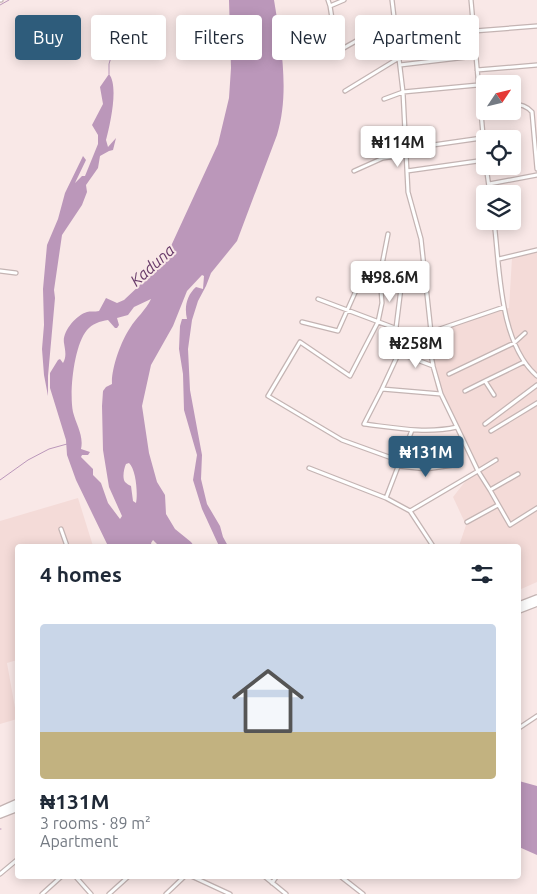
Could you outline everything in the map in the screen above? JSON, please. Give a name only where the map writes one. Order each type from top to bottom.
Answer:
[{"type":"highway","points":[[521,604],[537,598]]},
{"type":"highway","points":[[521,609],[537,603]]},
{"type":"highway","points":[[0,810],[15,803]]},
{"type":"highway","points":[[0,816],[15,809]]},
{"type":"street","points":[[328,0],[334,31],[342,49],[355,42]]},
{"type":"street","points":[[330,6],[344,0]]},
{"type":"street","points":[[392,0],[394,15]]},
{"type":"street","points":[[471,0],[472,15]]},
{"type":"street","points":[[479,31],[537,26]]},
{"type":"street","points":[[346,91],[396,60]]},
{"type":"street","points":[[399,60],[403,92],[408,192],[421,239],[431,332]]},
{"type":"street","points":[[400,65],[442,60]]},
{"type":"street","points":[[476,60],[477,75]]},
{"type":"street","points":[[477,70],[537,65]]},
{"type":"street","points":[[384,99],[403,92],[476,84]]},
{"type":"street","points":[[521,105],[529,108],[532,112],[537,169]]},
{"type":"street","points":[[405,149],[476,139]]},
{"type":"street","points":[[354,171],[383,158],[405,155]]},
{"type":"street","points":[[407,171],[476,160]]},
{"type":"street","points":[[488,175],[489,184],[537,174]]},
{"type":"street","points":[[495,230],[504,307],[514,343],[524,362],[537,376]]},
{"type":"street","points":[[388,234],[380,275],[382,303],[378,322],[350,376],[300,342],[268,396],[342,440],[400,461]]},
{"type":"street","points":[[499,259],[537,250]]},
{"type":"street","points":[[302,322],[338,331],[366,268],[380,275],[402,280],[426,282]]},
{"type":"street","points":[[0,271],[16,273]]},
{"type":"street","points":[[396,328],[402,280]]},
{"type":"street","points":[[318,299],[408,333],[431,332],[504,307]]},
{"type":"street","points":[[426,332],[441,394],[478,471],[498,505],[510,524],[537,508]]},
{"type":"street","points":[[448,374],[514,343],[525,332]]},
{"type":"street","points":[[408,333],[364,424],[412,430],[439,431],[457,427]]},
{"type":"street","points":[[399,352],[433,366]]},
{"type":"street","points":[[465,391],[524,362]]},
{"type":"street","points":[[485,381],[494,396]]},
{"type":"street","points":[[485,424],[537,385]]},
{"type":"street","points":[[382,389],[441,394]]},
{"type":"street","points":[[491,431],[537,403]]},
{"type":"street","points":[[386,498],[412,430]]},
{"type":"street","points":[[410,511],[496,460]]},
{"type":"street","points":[[398,466],[426,469],[454,465]]},
{"type":"street","points":[[309,468],[386,498],[410,511],[432,544]]},
{"type":"street","points":[[490,490],[518,474]]},
{"type":"street","points":[[467,522],[498,505]]},
{"type":"street","points":[[61,529],[66,544]]},
{"type":"street","points":[[521,727],[537,716]]},
{"type":"street","points":[[0,874],[15,862]]},
{"type":"street","points":[[42,894],[59,879]]},
{"type":"street","points":[[78,879],[91,894]]},
{"type":"street","points":[[109,894],[126,879]]},
{"type":"street","points":[[166,894],[182,879]]},
{"type":"street","points":[[198,879],[230,894]]},
{"type":"street","points":[[267,879],[286,894]]},
{"type":"street","points":[[272,883],[275,879]]},
{"type":"street","points":[[344,879],[364,894]]},
{"type":"shaded area","points":[[229,0],[274,0],[276,15],[272,15],[272,60],[282,60],[284,85],[281,119],[277,135],[237,241],[211,273],[198,301],[192,320],[188,349],[190,390],[202,455],[201,479],[207,504],[220,526],[227,544],[218,544],[202,509],[193,480],[197,455],[184,410],[183,374],[179,349],[180,326],[182,319],[187,319],[186,306],[188,297],[196,287],[203,289],[204,276],[202,275],[187,291],[173,326],[151,365],[142,406],[149,453],[157,482],[165,495],[166,514],[175,529],[192,544],[157,544],[153,540],[151,544],[107,544],[76,480],[67,455],[66,440],[50,388],[50,373],[58,360],[60,359],[63,363],[65,334],[74,320],[87,312],[99,311],[106,298],[117,303],[124,300],[159,267],[171,246],[218,144],[229,98],[231,60],[262,60],[262,15],[229,15]],"holes":[[[151,299],[132,324],[120,347],[115,363],[112,384],[103,391],[102,406],[103,450],[109,487],[122,516],[120,519],[108,503],[101,483],[93,475],[93,469],[81,457],[82,455],[88,455],[90,452],[81,449],[81,435],[73,412],[72,382],[79,346],[87,330],[96,323],[108,320],[117,328],[119,325],[117,318],[128,315],[134,307]],[[129,463],[136,482],[136,503],[133,501],[131,486],[125,482],[126,464]]]},
{"type":"shaded area","points":[[109,74],[112,80],[114,96],[106,140],[108,147],[116,138],[113,150],[100,156],[98,168],[86,185],[87,192],[82,205],[62,235],[54,290],[48,396],[42,349],[44,325],[43,289],[47,245],[58,219],[65,193],[83,156],[86,160],[75,183],[82,176],[85,176],[98,144],[98,135],[92,125],[103,104],[100,87]]},
{"type":"shaded area","points":[[537,252],[537,582],[521,589],[521,544],[460,544],[466,525],[453,497],[475,469],[436,389],[427,335],[428,331],[509,308],[512,258]]},
{"type":"shaded area","points":[[78,498],[92,544],[15,544],[15,661],[7,663],[15,708],[15,720],[0,724],[0,521]]},
{"type":"shaded area","points":[[521,782],[537,786],[537,855],[521,848]]},
{"type":"waterway","points":[[0,5],[9,0]]},
{"type":"waterway","points":[[109,74],[110,60]]},
{"type":"waterway","points":[[0,480],[28,460],[49,449],[67,444]]},
{"type":"water label","name":"Kaduna","points":[[152,265]]}]
